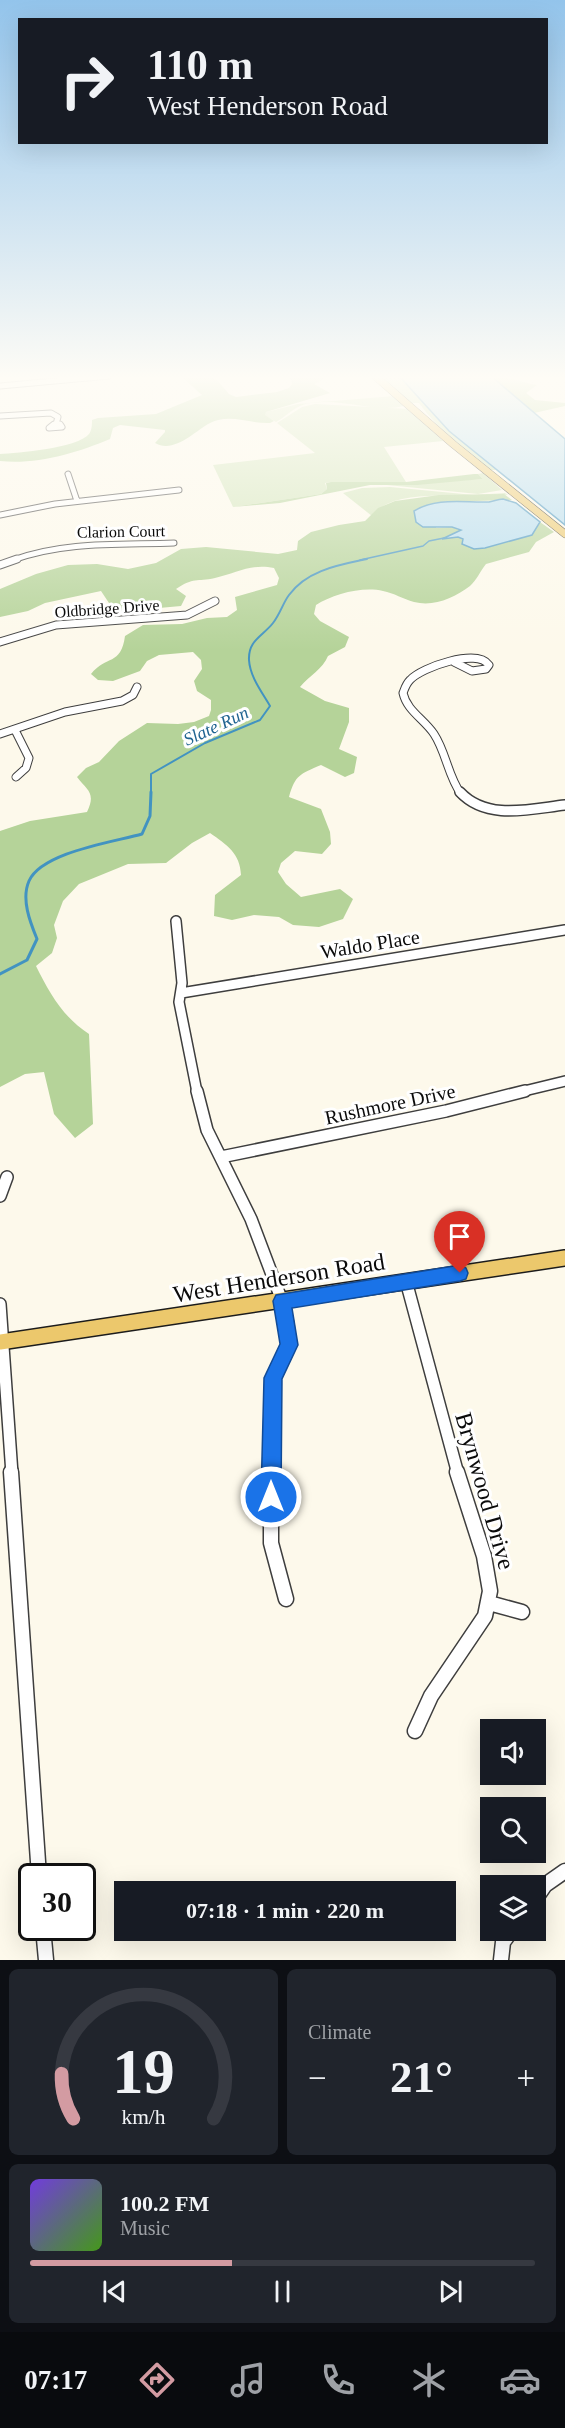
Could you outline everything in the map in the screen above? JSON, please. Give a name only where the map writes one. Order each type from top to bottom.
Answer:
[{"type":"main road","points":[[483,467],[565,534]]},
{"type":"main road","name":"West Henderson Road","points":[[1,1341],[565,1258]]},
{"type":"street","points":[[68,474],[77,501]]},
{"type":"street","points":[[0,514],[77,501],[179,490]]},
{"type":"street","name":"Clarion Court","points":[[0,565],[35,552],[67,546],[174,543]]},
{"type":"street","name":"Oldbridge Drive","points":[[0,642],[56,625],[187,615],[215,601]]},
{"type":"street","points":[[454,662],[427,670],[411,678],[404,688],[403,695],[407,704],[433,732],[443,749],[456,790],[478,806],[502,811],[522,811],[565,805]]},
{"type":"street","points":[[0,734],[66,711],[122,701],[133,695],[137,687]]},
{"type":"street","points":[[15,730],[29,758],[26,768],[16,777]]},
{"type":"street","points":[[176,921],[181,1016],[200,1107],[207,1130],[251,1219],[282,1301],[289,1345],[273,1378],[271,1543],[286,1599]]},
{"type":"street","name":"Waldo Place","points":[[181,993],[565,930]]},
{"type":"street","name":"Rushmore Drive","points":[[221,1157],[446,1111],[565,1081]]},
{"type":"street","points":[[0,1196],[7,1177]]},
{"type":"street","name":"Brynwood Drive","points":[[406,1281],[446,1437],[484,1556],[490,1584],[489,1604],[485,1616],[431,1696],[415,1731]]},
{"type":"street","points":[[0,1304],[38,1863]]},
{"type":"street","points":[[489,1604],[522,1612]]},
{"type":"street","points":[[546,1884],[565,1871]]},
{"type":"street","points":[[44,1941],[46,1960]]},
{"type":"street","points":[[501,1960],[506,1941]]},
{"type":"green space","points":[[214,467],[397,467],[406,482],[331,482],[325,483],[327,489],[321,494],[233,507]]},
{"type":"green space","points":[[483,473],[502,490],[478,494],[387,485],[483,479],[478,474]]},
{"type":"green space","points":[[478,474],[483,479],[417,485],[370,485],[280,503],[233,507],[321,494],[327,489],[326,483],[331,482],[406,482]]},
{"type":"green space","points":[[390,487],[474,495],[505,493],[508,495],[434,496],[405,499],[392,502],[372,516],[343,493],[362,488]]},
{"type":"green space","points":[[504,494],[512,500],[443,502],[436,528],[452,527],[462,531],[445,538],[458,537],[463,540],[463,544],[485,548],[532,535],[540,522],[554,532],[536,542],[529,552],[486,564],[470,586],[443,600],[421,603],[387,592],[357,590],[339,594],[316,605],[314,614],[320,621],[349,637],[345,647],[328,656],[319,669],[300,687],[325,701],[349,708],[349,722],[339,749],[357,757],[354,773],[345,777],[321,765],[303,773],[296,780],[289,797],[321,809],[330,832],[331,844],[322,854],[295,851],[281,863],[278,872],[286,884],[301,897],[340,889],[353,899],[343,919],[319,927],[293,925],[279,917],[254,915],[232,920],[214,916],[215,895],[241,875],[235,855],[210,833],[192,843],[166,863],[128,864],[79,884],[63,901],[54,925],[57,938],[52,953],[36,966],[58,1004],[89,1034],[93,1124],[75,1138],[54,1114],[44,1072],[25,1074],[0,1087],[0,831],[30,821],[87,812],[91,796],[77,777],[86,768],[99,762],[119,741],[147,723],[178,724],[194,722],[209,716],[211,700],[197,691],[194,681],[202,669],[201,660],[193,652],[159,655],[147,661],[140,671],[113,681],[98,680],[91,674],[120,652],[125,636],[143,625],[182,624],[207,618],[227,617],[237,610],[235,597],[277,585],[279,578],[274,568],[258,567],[215,578],[191,581],[176,589],[186,596],[181,606],[115,612],[101,591],[45,603],[28,611],[0,617],[0,589],[36,574],[68,565],[97,564],[128,569],[156,563],[181,549],[206,547],[278,554],[297,550],[298,541],[311,532],[365,521],[378,508],[395,501],[439,495]]},
{"type":"water","points":[[494,467],[565,467],[565,525]]},
{"type":"water","points":[[503,499],[516,503],[540,522],[532,535],[474,549],[462,544],[463,539],[458,537],[442,539],[461,530],[452,527],[423,527],[416,522],[414,511],[432,504],[489,502]]},
{"type":"waterway","name":"Slate Run","points":[[360,560],[423,546],[429,541],[444,538]]},
{"type":"waterway","name":"Slate Run","points":[[151,792],[151,774],[205,743],[260,720],[270,706],[252,672],[249,653],[254,643],[278,616],[287,598],[296,587],[324,570],[367,559]]},
{"type":"waterway","name":"Slate Run","points":[[0,974],[27,960],[37,939],[26,903],[29,881],[36,871],[63,855],[142,834],[150,816],[151,792]]},
{"type":"route","points":[[271,1497],[273,1378],[289,1345],[288,1324],[282,1301],[460,1273]]}]
